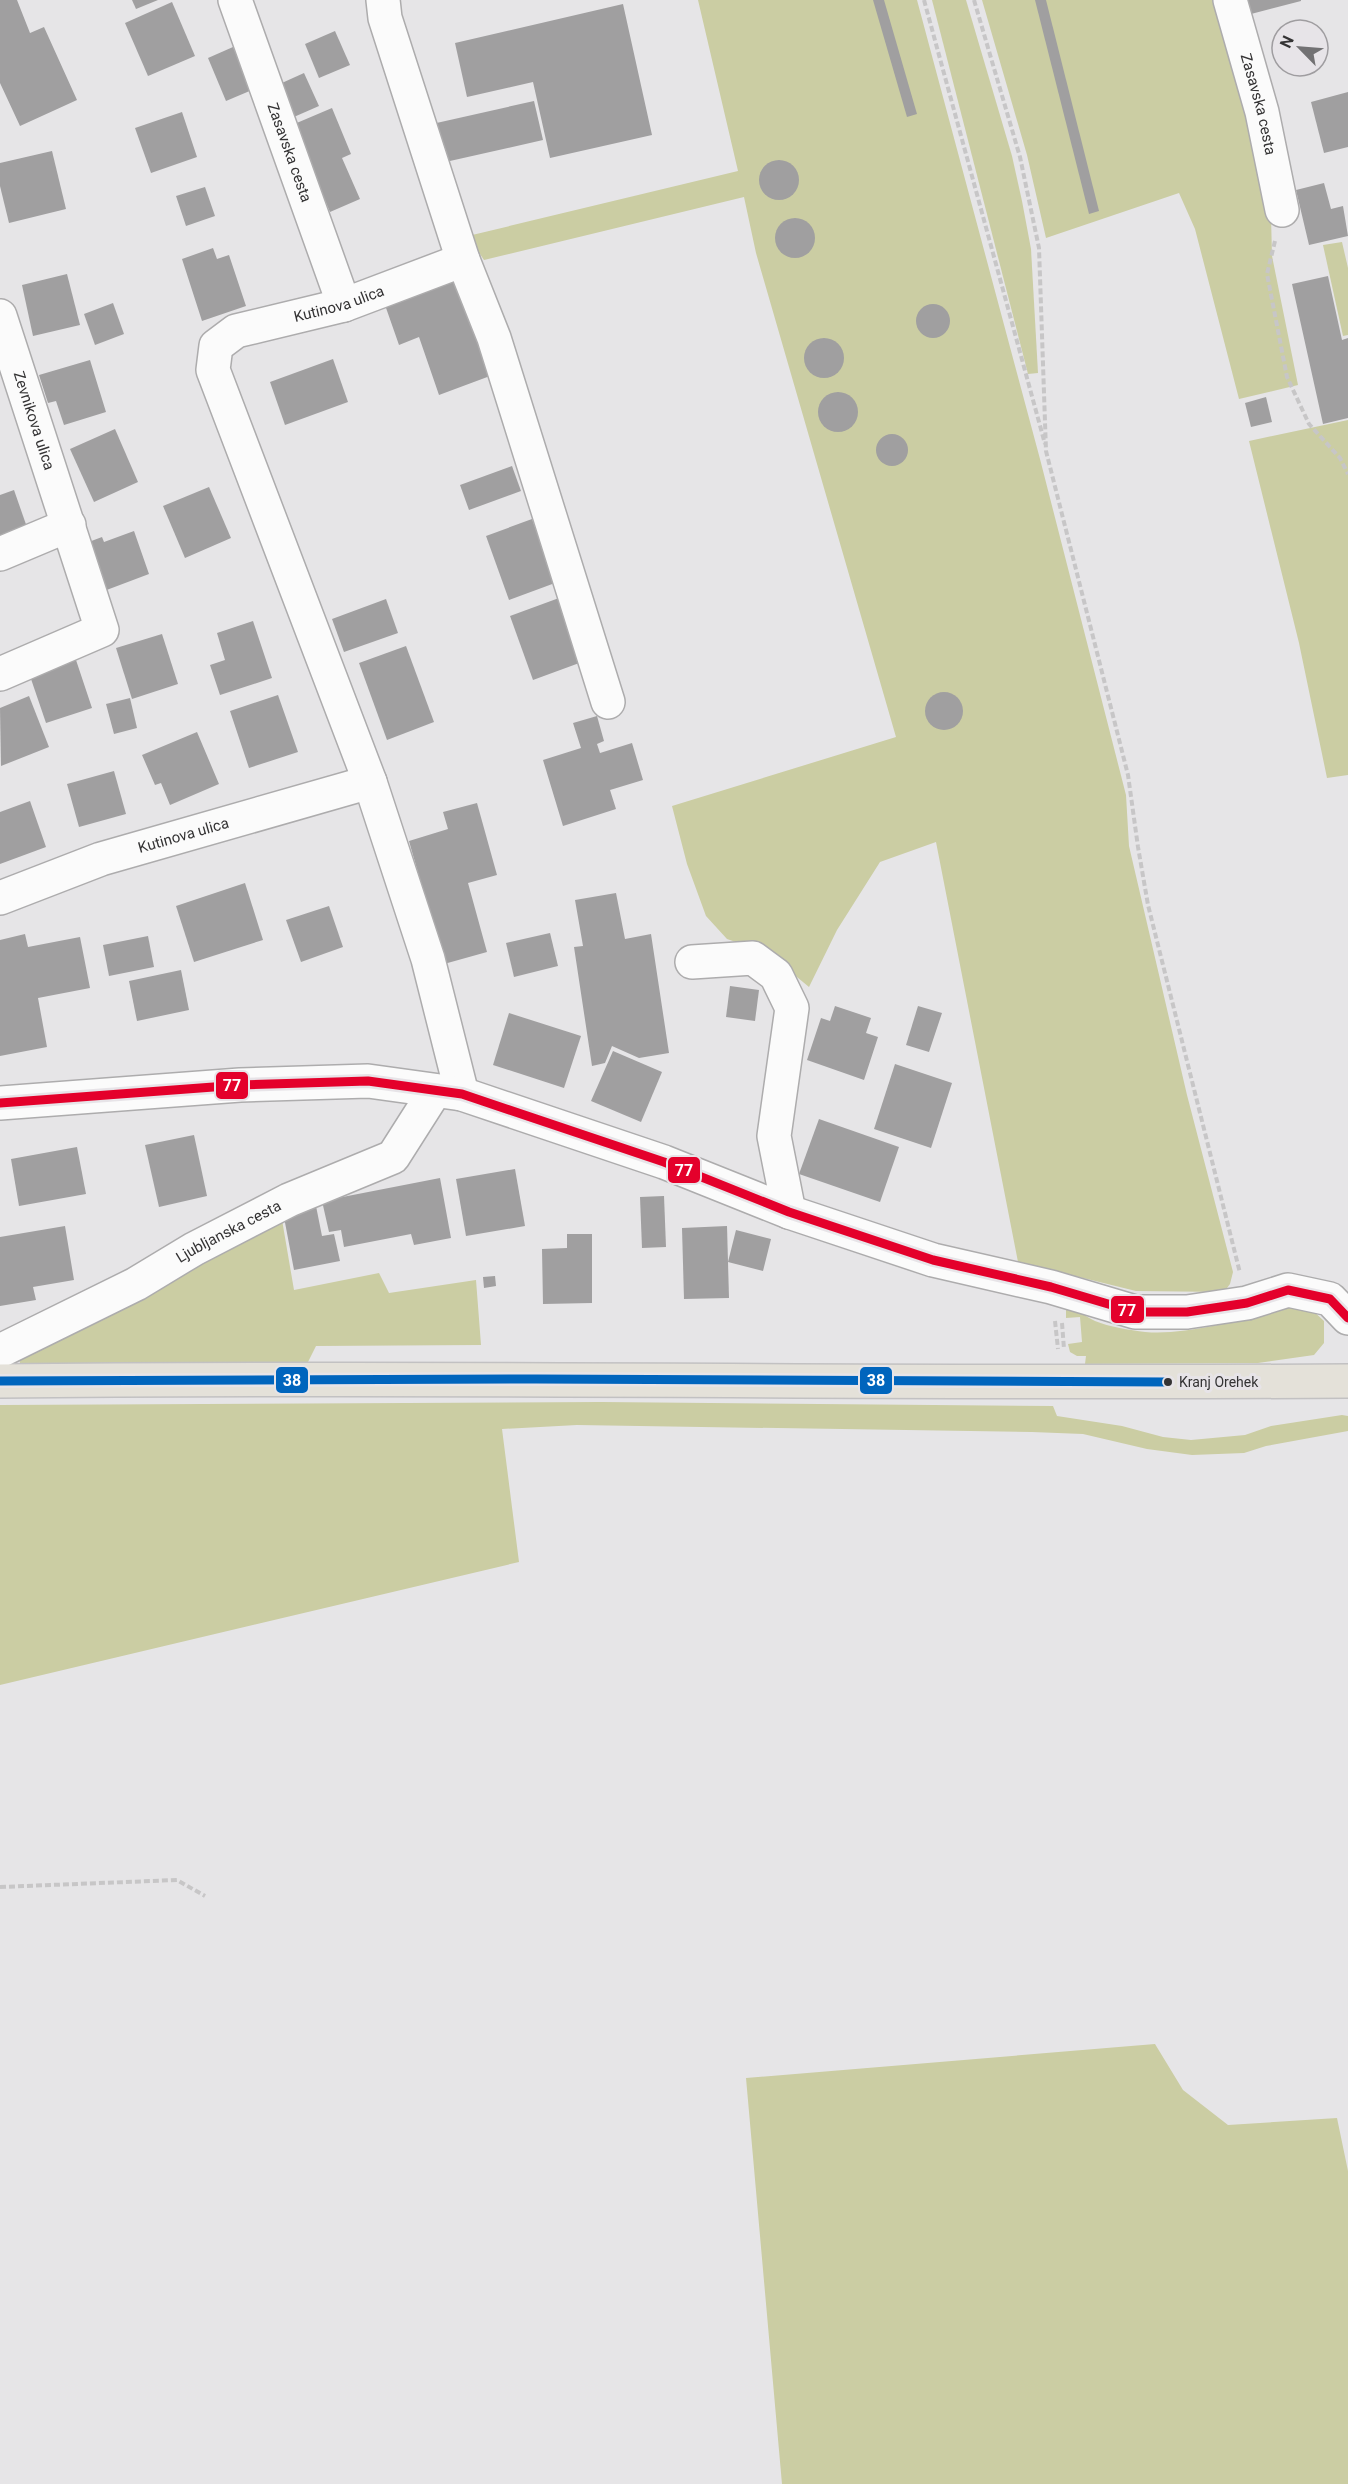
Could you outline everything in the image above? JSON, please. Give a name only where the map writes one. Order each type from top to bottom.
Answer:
[{"type":"main road","points":[[0,1382],[536,1378],[907,1382],[1348,1381]]},
{"type":"street","name":"Zasavska cesta","points":[[236,0],[344,305]]},
{"type":"street","points":[[383,0],[385,18],[463,260],[494,338],[608,702]]},
{"type":"street","name":"Zasavska cesta","points":[[1230,0],[1262,112],[1282,210]]},
{"type":"street","name":"Kutinova ulica","points":[[448,1092],[428,959],[370,782],[213,370],[216,346],[236,331],[344,305],[463,260]]},
{"type":"street","name":"Zevnikova ulica","points":[[0,316],[8,372],[69,525],[102,630],[0,674]]},
{"type":"street","points":[[0,554],[69,525]]},
{"type":"street","name":"Kutinova ulica","points":[[0,898],[101,859],[370,782]]},
{"type":"street","points":[[692,962],[753,958],[776,975],[792,1008],[774,1136],[789,1212]]},
{"type":"street","points":[[0,1103],[240,1085],[368,1081],[448,1092],[664,1162],[789,1212],[933,1260],[1055,1289],[1136,1312],[1187,1312],[1247,1303],[1288,1290],[1330,1299],[1348,1318]]},
{"type":"street","name":"Ljubljanska cesta","points":[[0,1351],[136,1284],[194,1248],[289,1200],[393,1157],[448,1092]]},
{"type":"path","points":[[924,0],[1047,451],[1128,775],[1148,905],[1247,1303]]},
{"type":"path","points":[[974,0],[1020,157],[1039,248],[1047,451]]},
{"type":"path","points":[[1282,210],[1267,274],[1287,376],[1309,424],[1340,458],[1348,474]]},
{"type":"path","points":[[1055,1289],[1059,1354]]},
{"type":"path","points":[[1055,1289],[1065,1354]]},
{"type":"path","points":[[0,1887],[177,1880],[205,1896]]},
{"type":"green space","points":[[698,0],[917,0],[1040,459],[1126,795],[1129,846],[1187,1095],[1233,1272],[1230,1284],[1224,1292],[1136,1291],[1018,1262],[936,842],[880,862],[837,930],[809,987],[768,953],[727,939],[706,916],[687,864],[672,806],[896,737],[756,253],[744,197],[484,260],[468,236],[738,171]]},
{"type":"green space","points":[[932,0],[966,0],[1012,156],[1031,249],[1038,373],[1028,374]]},
{"type":"green space","points":[[982,0],[1218,0],[1270,176],[1272,256],[1298,385],[1239,399],[1195,229],[1179,193],[1046,238],[1027,155]]},
{"type":"green space","points":[[1342,242],[1348,268],[1348,335],[1343,336],[1323,245]]},
{"type":"green space","points":[[1348,420],[1348,775],[1327,778],[1299,643],[1249,441]]},
{"type":"green space","points":[[281,1214],[294,1290],[379,1273],[389,1293],[476,1280],[481,1345],[316,1346],[307,1364],[20,1363],[19,1355]]},
{"type":"green space","points":[[1288,1308],[1311,1309],[1324,1321],[1324,1343],[1314,1355],[1258,1363],[1085,1364],[1086,1356],[1077,1356],[1070,1352],[1068,1344],[1082,1342],[1080,1317],[1066,1318],[1066,1309],[1078,1311],[1095,1321],[1113,1327],[1161,1333],[1198,1329]]},
{"type":"green space","points":[[601,1402],[1053,1406],[1057,1416],[1122,1426],[1163,1437],[1191,1440],[1245,1435],[1271,1426],[1342,1415],[1348,1416],[1348,1431],[1266,1446],[1244,1453],[1192,1455],[1147,1449],[1083,1434],[1032,1432],[577,1425],[502,1429],[519,1562],[0,1685],[0,1405]]},
{"type":"green space","points":[[1155,2044],[1183,2090],[1228,2125],[1337,2118],[1348,2171],[1348,2484],[782,2484],[746,2078]]},
{"type":"building","points":[[0,0],[17,0],[30,33],[44,27],[77,100],[20,126],[0,83]]},
{"type":"building","points":[[132,0],[158,0],[136,9]]},
{"type":"building","points":[[873,0],[884,0],[917,114],[907,117]]},
{"type":"building","points":[[1035,0],[1046,0],[1099,211],[1089,214]]},
{"type":"building","points":[[1247,0],[1301,0],[1301,1],[1251,14]]},
{"type":"building","points":[[172,2],[195,56],[148,76],[125,23]]},
{"type":"building","points":[[623,4],[652,135],[550,158],[533,82],[467,97],[455,43]]},
{"type":"building","points":[[335,31],[350,65],[319,78],[305,44]]},
{"type":"building","points":[[233,47],[252,90],[226,101],[208,58]]},
{"type":"building","points":[[304,73],[319,106],[287,120],[273,87]]},
{"type":"building","points":[[1348,92],[1348,147],[1324,153],[1311,102]]},
{"type":"building","points":[[534,101],[543,140],[441,163],[432,124]]},
{"type":"building","points":[[332,108],[351,154],[342,158],[360,199],[330,212],[292,125]]},
{"type":"building","points":[[182,112],[197,157],[151,173],[135,128]]},
{"type":"building","points":[[52,151],[66,209],[9,223],[0,186],[0,163]]},
{"type":"building","points":[[779,160],[793,166],[799,180],[793,194],[779,200],[765,194],[759,180],[765,166]]},
{"type":"building","points":[[1324,183],[1331,209],[1343,206],[1348,236],[1309,245],[1296,190]]},
{"type":"building","points":[[205,187],[215,216],[186,226],[176,196]]},
{"type":"building","points":[[795,218],[803,219],[809,224],[814,230],[814,246],[809,252],[803,257],[795,258],[787,257],[781,252],[776,246],[775,238],[776,230],[781,224],[787,219]]},
{"type":"building","points":[[213,248],[217,259],[229,255],[246,306],[202,321],[182,259]]},
{"type":"building","points":[[67,274],[80,325],[33,336],[22,285]]},
{"type":"building","points":[[1328,276],[1342,340],[1348,338],[1348,418],[1323,424],[1292,284]]},
{"type":"building","points":[[455,279],[490,376],[439,395],[419,337],[399,345],[385,305]]},
{"type":"building","points":[[113,303],[124,334],[95,345],[84,314]]},
{"type":"building","points":[[933,304],[945,309],[950,321],[945,333],[933,338],[921,333],[916,321],[921,309]]},
{"type":"building","points":[[824,338],[832,339],[838,344],[843,350],[843,366],[838,372],[832,377],[824,378],[816,377],[810,372],[805,366],[804,358],[805,350],[810,344],[816,339]]},
{"type":"building","points":[[333,359],[348,402],[285,425],[270,382]]},
{"type":"building","points":[[90,360],[106,412],[64,425],[56,401],[48,403],[39,375]]},
{"type":"building","points":[[838,392],[846,393],[852,398],[857,404],[857,420],[852,426],[846,431],[838,432],[830,431],[824,426],[819,420],[818,412],[819,404],[824,398],[830,393]]},
{"type":"building","points":[[1266,397],[1272,422],[1251,427],[1245,403]]},
{"type":"building","points":[[115,429],[138,482],[94,502],[70,449]]},
{"type":"building","points":[[892,434],[903,439],[908,450],[903,461],[892,466],[881,461],[876,450],[881,439]]},
{"type":"building","points":[[512,466],[521,491],[469,510],[460,485]]},
{"type":"building","points":[[209,487],[231,538],[185,558],[163,506]]},
{"type":"building","points":[[14,490],[29,533],[0,544],[0,495]]},
{"type":"building","points":[[532,519],[555,583],[509,600],[486,536]]},
{"type":"building","points":[[134,531],[149,574],[96,594],[78,546],[102,537],[104,542]]},
{"type":"building","points":[[559,598],[582,662],[533,680],[510,616]]},
{"type":"building","points":[[386,599],[398,633],[344,652],[332,619]]},
{"type":"building","points":[[253,621],[272,678],[220,695],[210,665],[225,660],[217,633]]},
{"type":"building","points":[[162,634],[178,684],[132,699],[116,648]]},
{"type":"building","points":[[406,646],[434,722],[387,740],[359,663]]},
{"type":"building","points":[[76,660],[92,708],[46,723],[30,676]]},
{"type":"building","points":[[944,692],[958,697],[963,711],[958,725],[944,730],[930,725],[925,711],[930,697]]},
{"type":"building","points":[[278,695],[298,752],[249,768],[230,711]]},
{"type":"building","points":[[29,696],[49,747],[1,766],[0,708]]},
{"type":"building","points":[[130,698],[137,728],[114,734],[106,704]]},
{"type":"building","points":[[597,716],[604,741],[597,744],[600,753],[632,743],[643,780],[610,790],[616,809],[563,826],[543,760],[581,748],[573,723]]},
{"type":"building","points":[[197,732],[219,784],[170,805],[161,783],[155,785],[142,755]]},
{"type":"building","points":[[114,771],[126,814],[79,827],[67,784]]},
{"type":"building","points":[[30,801],[46,847],[0,864],[0,812]]},
{"type":"building","points":[[477,803],[497,875],[468,883],[487,952],[444,964],[409,841],[448,829],[443,812]]},
{"type":"building","points":[[245,883],[263,940],[194,962],[176,906]]},
{"type":"building","points":[[616,893],[625,939],[651,934],[669,1053],[639,1058],[612,1046],[605,1063],[592,1066],[574,947],[583,946],[575,900]]},
{"type":"building","points":[[329,906],[343,947],[301,962],[286,920]]},
{"type":"building","points":[[550,933],[558,966],[514,977],[506,943]]},
{"type":"building","points":[[25,934],[28,947],[80,937],[90,988],[38,998],[47,1047],[0,1056],[0,940]]},
{"type":"building","points":[[148,936],[154,967],[109,976],[103,945]]},
{"type":"building","points":[[181,970],[189,1010],[137,1021],[129,981]]},
{"type":"building","points":[[730,986],[759,990],[755,1021],[726,1017]]},
{"type":"building","points":[[835,1006],[871,1018],[866,1033],[878,1037],[864,1080],[807,1060],[821,1018],[830,1021]]},
{"type":"building","points":[[918,1006],[942,1013],[929,1052],[906,1045]]},
{"type":"building","points":[[509,1013],[581,1036],[564,1088],[493,1065]]},
{"type":"building","points":[[613,1051],[662,1072],[641,1122],[591,1101]]},
{"type":"building","points":[[895,1064],[952,1083],[931,1148],[874,1129]]},
{"type":"building","points":[[819,1119],[899,1147],[880,1202],[799,1174]]},
{"type":"building","points":[[194,1135],[207,1196],[159,1207],[145,1145]]},
{"type":"building","points":[[77,1147],[86,1194],[19,1206],[11,1159]]},
{"type":"building","points":[[515,1169],[525,1226],[466,1236],[456,1179]]},
{"type":"building","points":[[440,1178],[451,1238],[414,1245],[411,1234],[344,1247],[341,1230],[329,1232],[322,1201]]},
{"type":"building","points":[[664,1196],[666,1247],[642,1248],[640,1197]]},
{"type":"building","points":[[316,1206],[322,1236],[334,1234],[340,1261],[294,1270],[283,1212]]},
{"type":"building","points":[[65,1226],[74,1280],[33,1287],[36,1300],[0,1306],[0,1237]]},
{"type":"building","points":[[727,1226],[729,1298],[684,1299],[682,1228]]},
{"type":"building","points":[[736,1230],[771,1239],[763,1271],[728,1262]]},
{"type":"building","points":[[567,1234],[592,1234],[592,1303],[543,1304],[542,1249],[567,1248]]},
{"type":"building","points":[[495,1276],[496,1286],[484,1288],[483,1277]]},
{"type":"transit line","name":"77","points":[[0,1103],[240,1085],[368,1081],[462,1094],[664,1162],[789,1212],[933,1260],[1051,1287],[1135,1312],[1187,1312],[1247,1303],[1288,1290],[1330,1299],[1348,1318]]},
{"type":"transit line","name":"38","points":[[0,1381],[536,1379],[1168,1382]]},
{"type":"place","name":"Kranj Orehek","points":[[1168,1382]]}]
